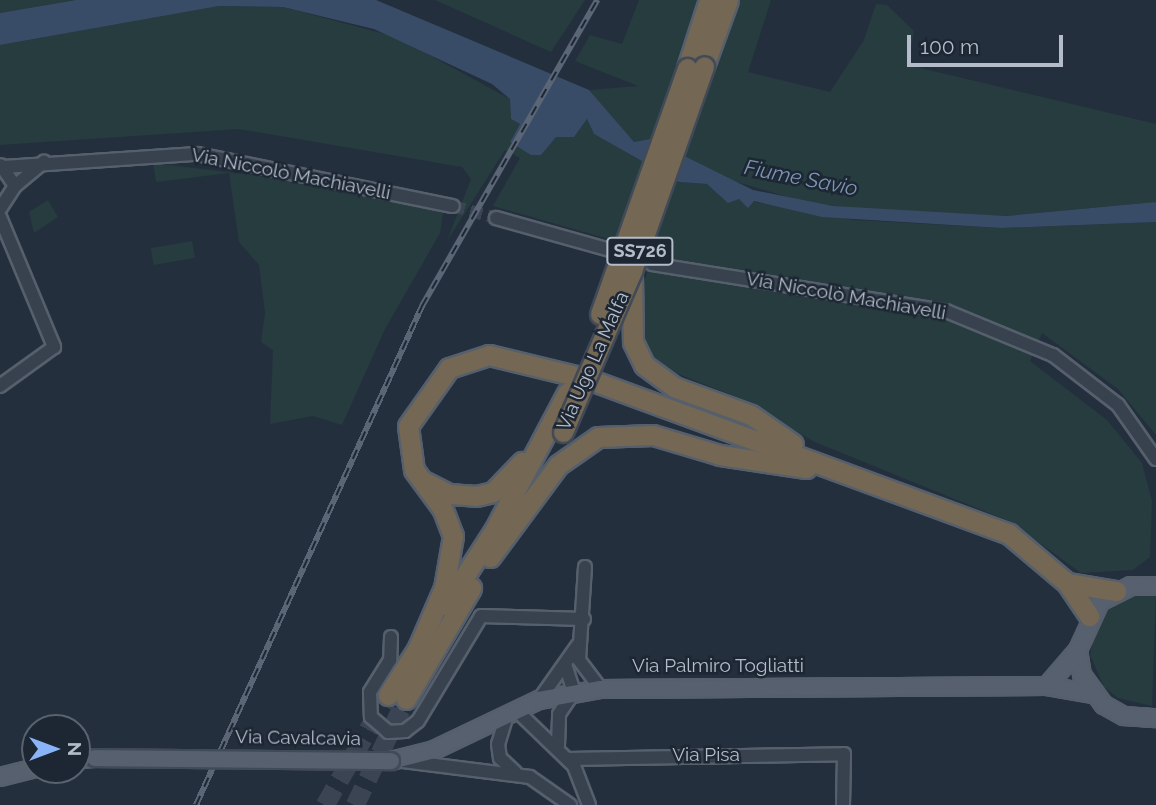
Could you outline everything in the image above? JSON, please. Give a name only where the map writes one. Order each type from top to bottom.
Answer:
[{"type":"highway","name":"Via Ugo La Malfa","points":[[709,0],[696,67],[632,271],[563,432],[490,557],[397,697],[416,650],[495,529],[567,393],[616,276],[696,67],[728,0]]},
{"type":"highway","points":[[632,271],[630,302],[633,342],[656,376],[751,415],[833,468]]},
{"type":"highway","points":[[416,650],[453,560],[450,523],[424,482],[407,445],[417,404],[449,368],[489,355],[588,379],[929,500],[1009,534],[1067,583],[1088,616]]},
{"type":"highway","points":[[424,482],[463,497],[493,492],[520,467],[567,393]]},
{"type":"highway","points":[[490,557],[558,465],[613,433],[653,435],[929,500]]},
{"type":"highway","points":[[1067,583],[1116,591]]},
{"type":"main road","points":[[1047,687],[1078,650],[1088,616],[1116,591],[1155,583]]},
{"type":"main road","points":[[1078,650],[1093,694],[1124,716],[1156,718]]},
{"type":"main road","name":"Via Palmiro Togliatti","points":[[397,761],[539,700],[601,689],[1047,687],[1093,694]]},
{"type":"main road","name":"Via Cavalcavia","points":[[91,758],[397,761]]},
{"type":"main road","points":[[0,777],[21,772]]},
{"type":"street","name":"Via Niccolò Machiavelli","points":[[2,166],[45,161],[197,154],[453,206]]},
{"type":"street","points":[[9,234],[5,205],[15,186],[45,161]]},
{"type":"street","points":[[2,166],[15,186]]},
{"type":"street","points":[[0,217],[54,347],[0,386]]},
{"type":"street","points":[[496,218],[610,250]]},
{"type":"street","name":"Via Niccolò Machiavelli","points":[[652,264],[946,311],[1053,355],[1118,405],[1156,459]]},
{"type":"street","points":[[539,700],[578,645],[584,619],[585,567]]},
{"type":"street","points":[[391,637],[390,660],[370,692],[371,717],[388,732],[405,732],[481,616],[584,619]]},
{"type":"street","points":[[578,645],[584,673],[601,689]]},
{"type":"street","points":[[558,746],[559,714],[574,692],[565,664]]},
{"type":"street","points":[[511,713],[558,746],[568,759],[589,805]]},
{"type":"street","name":"Via Cavalcavia","points":[[511,713],[500,758],[518,774],[570,805]]},
{"type":"street","name":"Via Pisa","points":[[568,759],[844,754],[843,805]]},
{"type":"street","name":"Via Cavalcavia","points":[[397,761],[518,774]]},
{"type":"green space","points":[[0,0],[76,0],[0,13]]},
{"type":"green space","points":[[435,0],[585,0],[551,52]]},
{"type":"green space","points":[[639,0],[698,0],[683,48],[716,63],[738,0],[771,0],[748,72],[830,92],[864,40],[876,4],[887,5],[914,31],[908,65],[1156,124],[1156,202],[1006,216],[874,210],[808,203],[714,175],[650,139],[634,142],[625,135],[589,90],[638,86],[575,61],[590,35],[622,44]]},
{"type":"green space","points":[[219,6],[283,7],[396,37],[510,99],[511,119],[520,124],[510,142],[541,155],[555,136],[574,137],[587,119],[594,134],[679,182],[707,184],[728,202],[739,199],[854,220],[1001,228],[1156,222],[1156,435],[1118,389],[1042,333],[1030,361],[1107,420],[1142,463],[1152,501],[1150,557],[1133,570],[1081,573],[1011,522],[815,442],[729,394],[666,369],[642,345],[639,297],[654,252],[493,206],[520,158],[505,150],[447,241],[471,179],[462,167],[239,129],[0,145],[0,45]]},
{"type":"green space","points":[[153,163],[317,183],[443,213],[440,233],[385,329],[342,425],[313,416],[270,424],[273,350],[261,342],[265,313],[259,265],[239,242],[229,173],[156,182]]},
{"type":"green space","points":[[48,200],[58,217],[34,233],[29,212]]},
{"type":"green space","points":[[192,241],[195,258],[154,265],[151,248]]},
{"type":"green space","points":[[1142,591],[1156,592],[1152,706],[1118,698],[1104,687],[1090,655],[1098,620],[1109,606]]},
{"type":"water","points":[[76,0],[376,0],[589,90],[634,142],[650,139],[753,190],[833,206],[1006,216],[1156,202],[1156,222],[1001,228],[822,217],[754,201],[748,208],[739,199],[728,203],[707,184],[679,182],[594,134],[587,119],[574,137],[556,137],[541,155],[531,155],[510,142],[520,124],[511,119],[510,99],[492,84],[374,29],[283,7],[219,6],[0,45],[0,13]]},
{"type":"tunnel","points":[[453,206],[496,218]]},
{"type":"tunnel","points":[[325,805],[388,695]]},
{"type":"tunnel","points":[[355,805],[406,699]]},
{"type":"railway","points":[[196,805],[422,306],[597,0]]},
{"type":"water label","name":"Fiume Savio","points":[[801,178]]}]
